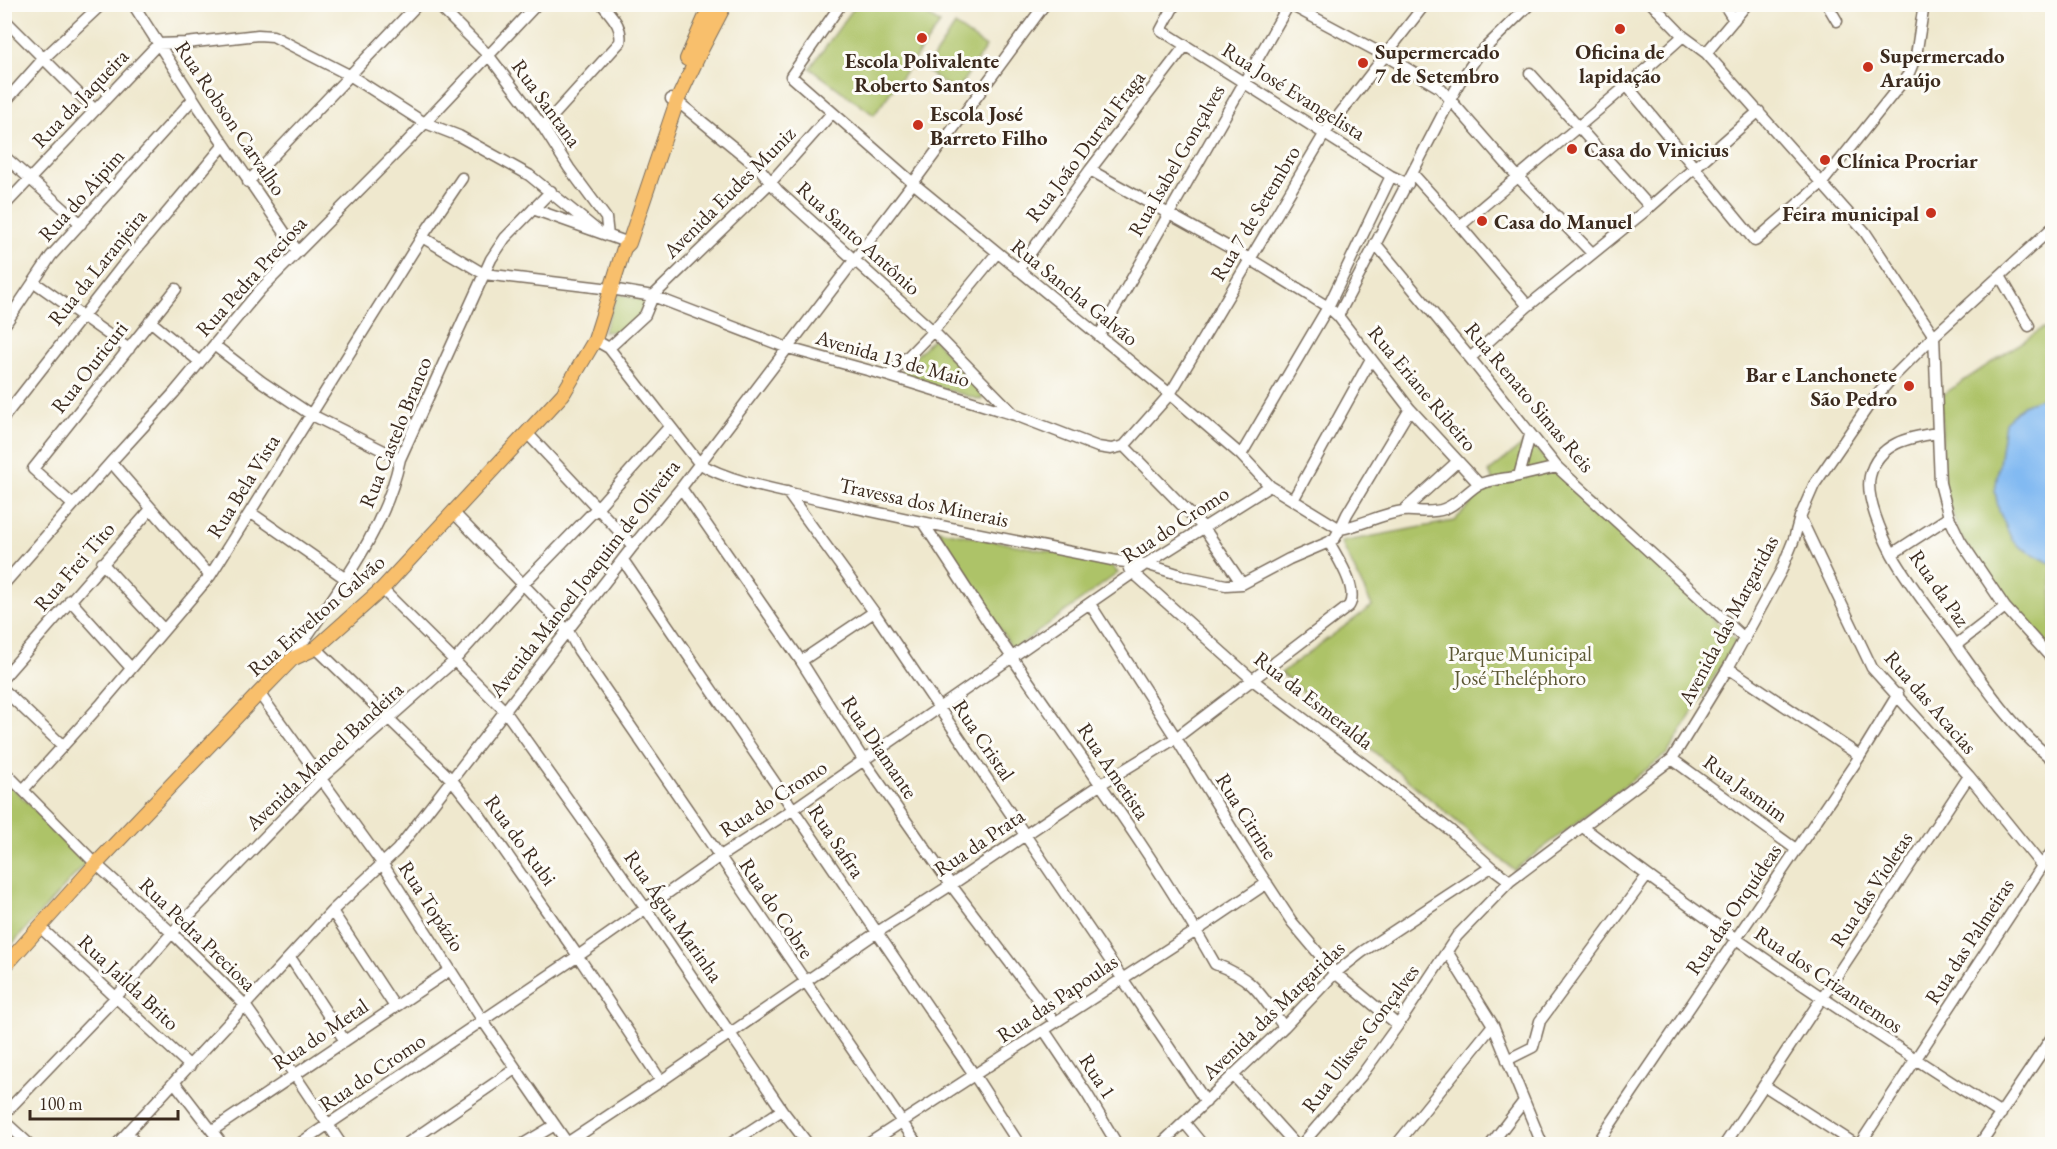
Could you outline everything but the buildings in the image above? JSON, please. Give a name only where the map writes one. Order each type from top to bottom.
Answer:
[{"type":"main road","points":[[674,100],[711,4]]},
{"type":"main road","points":[[674,100],[725,4]]},
{"type":"main road","name":"Rua Erivelton Galvão","points":[[4,967],[96,864],[292,659],[316,648],[382,589],[563,394],[595,340],[674,100]]},
{"type":"street","points":[[4,103],[44,58],[102,4]]},
{"type":"street","name":"Rua Robson Carvalho","points":[[133,4],[248,182],[298,252]]},
{"type":"street","points":[[248,182],[418,4]]},
{"type":"street","name":"Rua Santana","points":[[437,4],[489,56],[543,127],[569,168],[606,218],[603,234]]},
{"type":"street","name":"Rua Pedra Preciosa","points":[[4,584],[200,362],[260,290],[537,4]]},
{"type":"street","points":[[543,127],[620,42],[618,26],[602,4]]},
{"type":"street","name":"Rua Sancha Galvão","points":[[841,4],[791,76],[997,253],[1170,394],[1240,455],[1270,486],[1340,529]]},
{"type":"street","name":"Avenida Manoel Joaquim de Oliveira","points":[[117,1144],[332,911],[397,850],[633,546],[681,488],[914,183],[1045,4]]},
{"type":"street","name":"Rua José Evangelista","points":[[1175,4],[1161,30],[1391,176],[1410,179],[1460,226],[1528,306]]},
{"type":"street","points":[[1289,4],[1440,88],[1517,176],[1591,252]]},
{"type":"street","name":"Rua Isabel Gonçalves","points":[[1099,336],[1289,4]]},
{"type":"street","name":"Rua 7 de Setembro","points":[[1124,446],[1170,394],[1325,133],[1425,4]]},
{"type":"street","points":[[1652,4],[1683,36],[1706,53],[1865,232],[1934,336],[1940,483],[1949,517],[1960,540],[2005,607],[2052,659]]},
{"type":"street","points":[[1724,4],[1734,20]]},
{"type":"street","points":[[1706,53],[1748,4]]},
{"type":"street","points":[[1827,4],[1837,21]]},
{"type":"street","points":[[1628,87],[1755,241],[1822,183],[1912,66],[1924,4]]},
{"type":"street","points":[[1338,316],[1450,99],[1479,54],[1528,5]]},
{"type":"street","points":[[4,19],[95,110]]},
{"type":"street","points":[[158,44],[258,35],[273,36],[351,76],[423,122],[459,136],[529,175],[603,234]]},
{"type":"street","points":[[1460,226],[1517,176],[1628,87],[1683,36]]},
{"type":"street","name":"Rua da Jaqueira","points":[[4,206],[158,44]]},
{"type":"street","name":"Rua João Durval Fraga","points":[[1018,270],[1090,170],[1185,46]]},
{"type":"street","points":[[1530,73],[1650,207]]},
{"type":"street","name":"Rua do Aipim","points":[[6,323],[51,256],[194,99]]},
{"type":"street","name":"Rua Santo Antônio","points":[[674,100],[760,169],[778,191],[933,331],[1015,415]]},
{"type":"street","points":[[1470,358],[1591,252],[1650,207],[1759,111]]},
{"type":"street","name":"Avenida Eudes Muniz","points":[[609,348],[645,315],[653,296],[771,182],[832,113]]},
{"type":"street","name":"Rua da Laranjeira","points":[[4,417],[82,316],[224,145]]},
{"type":"street","name":"Rua da Jaqueira","points":[[4,156],[81,224]]},
{"type":"street","name":"Rua Eriane Ribeiro","points":[[1090,170],[1250,259],[1328,307],[1338,316],[1410,409],[1479,484]]},
{"type":"street","points":[[1240,455],[1328,307],[1391,176]]},
{"type":"street","name":"Rua Bela Vista","points":[[23,790],[210,576],[422,237],[462,178]]},
{"type":"street","name":"Rua Castelo Branco","points":[[292,659],[346,579],[385,510],[396,480],[400,459],[491,259],[505,238],[551,191]]},
{"type":"street","points":[[533,209],[626,244]]},
{"type":"street","name":"Avenida das Margaridas","points":[[1448,953],[1457,936],[1510,881],[1672,759],[1745,639],[1781,571],[1814,485],[1869,405],[1891,379],[1934,336],[2052,228]]},
{"type":"street","points":[[422,237],[484,274]]},
{"type":"street","name":"Rua Renato Simas Reis","points":[[1375,243],[1557,467],[1745,639]]},
{"type":"street","points":[[889,376],[933,331],[997,253]]},
{"type":"street","name":"Avenida 13 de Maio","points":[[484,274],[653,296],[788,348],[1015,415],[1098,447],[1111,449],[1124,446]]},
{"type":"street","points":[[2000,276],[2029,326]]},
{"type":"street","points":[[34,282],[129,349]]},
{"type":"street","name":"Rua Ouricuri","points":[[73,505],[33,470],[176,289]]},
{"type":"street","points":[[150,321],[200,362]]},
{"type":"street","points":[[595,340],[609,348],[699,464]]},
{"type":"street","points":[[214,345],[262,382],[310,414],[400,459]]},
{"type":"street","points":[[1293,500],[1371,359]]},
{"type":"street","points":[[1124,446],[1204,528],[1242,584],[1335,538],[1410,409]]},
{"type":"street","name":"Avenida Manoel Bandeira","points":[[4,1114],[116,997],[172,933],[322,778],[453,662],[670,426]]},
{"type":"street","points":[[527,433],[633,546]]},
{"type":"street","name":"Rua da Paz","points":[[1938,433],[1891,445],[1879,458],[1871,474],[1872,502],[1880,525],[1892,554],[1956,645],[2015,722],[2052,759]]},
{"type":"street","points":[[1519,476],[1530,435]]},
{"type":"street","points":[[1403,511],[1458,461]]},
{"type":"street","points":[[111,462],[210,576]]},
{"type":"street","name":"Travessa dos Minerais","points":[[699,464],[713,472],[787,492],[923,523],[1117,561],[1146,564],[1187,577],[1226,585],[1242,584]]},
{"type":"street","points":[[1340,529],[1403,511],[1433,512],[1445,509],[1457,503],[1479,484],[1557,467]]},
{"type":"street","name":"Rua do Cromo","points":[[299,1144],[483,1021],[719,857],[864,761],[1146,564],[1270,486]]},
{"type":"street","name":"Rua Diamante","points":[[681,488],[801,661],[864,761],[951,885],[1055,1022]]},
{"type":"street","name":"Rua Cristal","points":[[787,492],[874,612],[1206,1102]]},
{"type":"street","name":"Rua Frei Tito","points":[[4,677],[151,509]]},
{"type":"street","points":[[250,512],[346,579]]},
{"type":"street","name":"Rua do Cobre","points":[[454,513],[568,631],[586,661],[804,982],[917,1144]]},
{"type":"street","name":"Rua das Acacias","points":[[1800,517],[1872,668],[1898,694],[1969,776],[2042,866]]},
{"type":"street","name":"Rua da Paz","points":[[1892,554],[1949,517]]},
{"type":"street","name":"Rua Ametista","points":[[923,523],[1011,657],[1101,784],[1215,964],[1236,972],[1256,987],[1284,1027]]},
{"type":"street","name":"Rua da Prata","points":[[568,1144],[876,933],[1101,784],[1176,738],[1254,681],[1349,606],[1353,599],[1353,590],[1329,542]]},
{"type":"street","name":"Rua Safira","points":[[623,560],[1019,1144]]},
{"type":"street","name":"Rua da Esmeralda","points":[[1117,561],[1135,573],[1254,681],[1450,830],[1491,867]]},
{"type":"street","points":[[102,563],[164,630]]},
{"type":"street","name":"Rua Água Marinha","points":[[382,589],[453,662],[505,711],[646,909],[782,1110],[808,1144]]},
{"type":"street","points":[[70,600],[131,668]]},
{"type":"street","name":"Rua Citrine","points":[[1090,604],[1292,922],[1335,973],[1398,1025]]},
{"type":"street","name":"Rua da Paz","points":[[1956,645],[2005,607]]},
{"type":"street","points":[[801,661],[874,612]]},
{"type":"street","name":"Rua do Rubi","points":[[316,648],[452,780],[506,851],[661,1081]]},
{"type":"street","points":[[1728,668],[1860,756]]},
{"type":"street","points":[[4,690],[63,746]]},
{"type":"street","name":"Rua Topázio","points":[[259,693],[382,863],[483,1021],[568,1144]]},
{"type":"street","name":"Rua das Orquídeas","points":[[1597,1144],[1860,756],[1898,694]]},
{"type":"street","name":"Rua Jasmim","points":[[1672,759],[1797,850]]},
{"type":"street","name":"Rua Pedra Preciosa","points":[[4,771],[96,864],[172,933],[244,1004],[341,1144]]},
{"type":"street","name":"Rua das Violetas","points":[[1725,1144],[1969,776]]},
{"type":"street","name":"Rua dos Crizantemos","points":[[1583,826],[1735,940],[2001,1114]]},
{"type":"street","name":"Rua das Palmeiras","points":[[1860,1144],[2052,851]]},
{"type":"street","points":[[1491,867],[1510,881]]},
{"type":"street","name":"Avenida das Margaridas","points":[[1161,1144],[1284,1027],[1335,973],[1362,952],[1491,867]]},
{"type":"street","points":[[1507,1060],[1533,1047],[1540,1021],[1647,876]]},
{"type":"street","name":"Rua das Papoulas","points":[[868,1144],[1267,883]]},
{"type":"street","points":[[332,911],[395,1007]]},
{"type":"street","name":"Rua Jailda Brito","points":[[41,928],[190,1065]]},
{"type":"street","points":[[1448,953],[1493,1024],[1542,1144]]},
{"type":"street","name":"Rua Ulisses Gonçalves","points":[[1302,1144],[1360,1076],[1448,953]]},
{"type":"street","points":[[290,957],[345,1041]]},
{"type":"street","name":"Rua do Metal","points":[[213,1130],[450,970]]},
{"type":"street","points":[[1397,1144],[1493,1024]]},
{"type":"street","name":"Rua 1","points":[[1044,1030],[1117,1144]]},
{"type":"street","points":[[1980,1144],[2052,1037]]},
{"type":"street","points":[[405,1144],[515,1069]]},
{"type":"street","points":[[1233,1075],[1295,1144]]},
{"type":"street","points":[[175,1083],[222,1144]]},
{"type":"street","points":[[1765,1086],[1855,1144]]},
{"type":"street","points":[[1491,1144],[1524,1101]]},
{"type":"street","points":[[730,1144],[782,1110]]},
{"type":"street","points":[[4,1121],[29,1144]]},
{"type":"street","points":[[1184,1122],[1202,1144]]},
{"type":"street","points":[[523,1144],[555,1125]]},
{"type":"street","points":[[128,1133],[136,1144]]},
{"type":"green space","points":[[856,5],[913,5],[940,24],[874,115],[810,68]]},
{"type":"green space","points":[[955,25],[986,47],[956,92],[925,70]]},
{"type":"green space","points":[[618,294],[648,301],[644,312],[622,331],[603,332]]},
{"type":"green space","points":[[2043,328],[2052,332],[2052,652],[2011,608],[1960,536],[1943,485],[1941,396]]},
{"type":"green space","points":[[933,338],[984,395],[981,400],[898,375]]},
{"type":"green space","name":"Parque Municipal José Theléphoro","points":[[1527,441],[1736,641],[1668,753],[1514,870],[1281,673],[1372,606],[1341,542],[1454,521],[1493,481],[1489,472]]},
{"type":"green space","points":[[938,530],[1109,563],[1118,573],[1013,650]]},
{"type":"green space","points":[[4,779],[87,862],[5,952],[4,952]]},
{"type":"water","points":[[2052,394],[2052,564],[2012,540],[1999,511],[1995,492],[2005,422],[2023,405]]},
{"type":"place","name":"Oficina de lapidação","points":[[1620,29]]},
{"type":"place","name":"Escola Polivalente Roberto Santos","points":[[922,38]]},
{"type":"place","name":"Supermercado 7 de Setembro","points":[[1363,63]]},
{"type":"place","name":"Supermercado Araújo","points":[[1868,67]]},
{"type":"place","name":"Escola José Barreto Filho","points":[[918,125]]},
{"type":"place","name":"Casa do Vinicius","points":[[1572,149]]},
{"type":"place","name":"Clínica Procriar","points":[[1825,160]]},
{"type":"place","name":"Feira municipal","points":[[1931,213]]},
{"type":"place","name":"Casa do Manuel","points":[[1482,221]]},
{"type":"place","name":"Bar e Lanchonete São Pedro","points":[[1909,386]]}]
